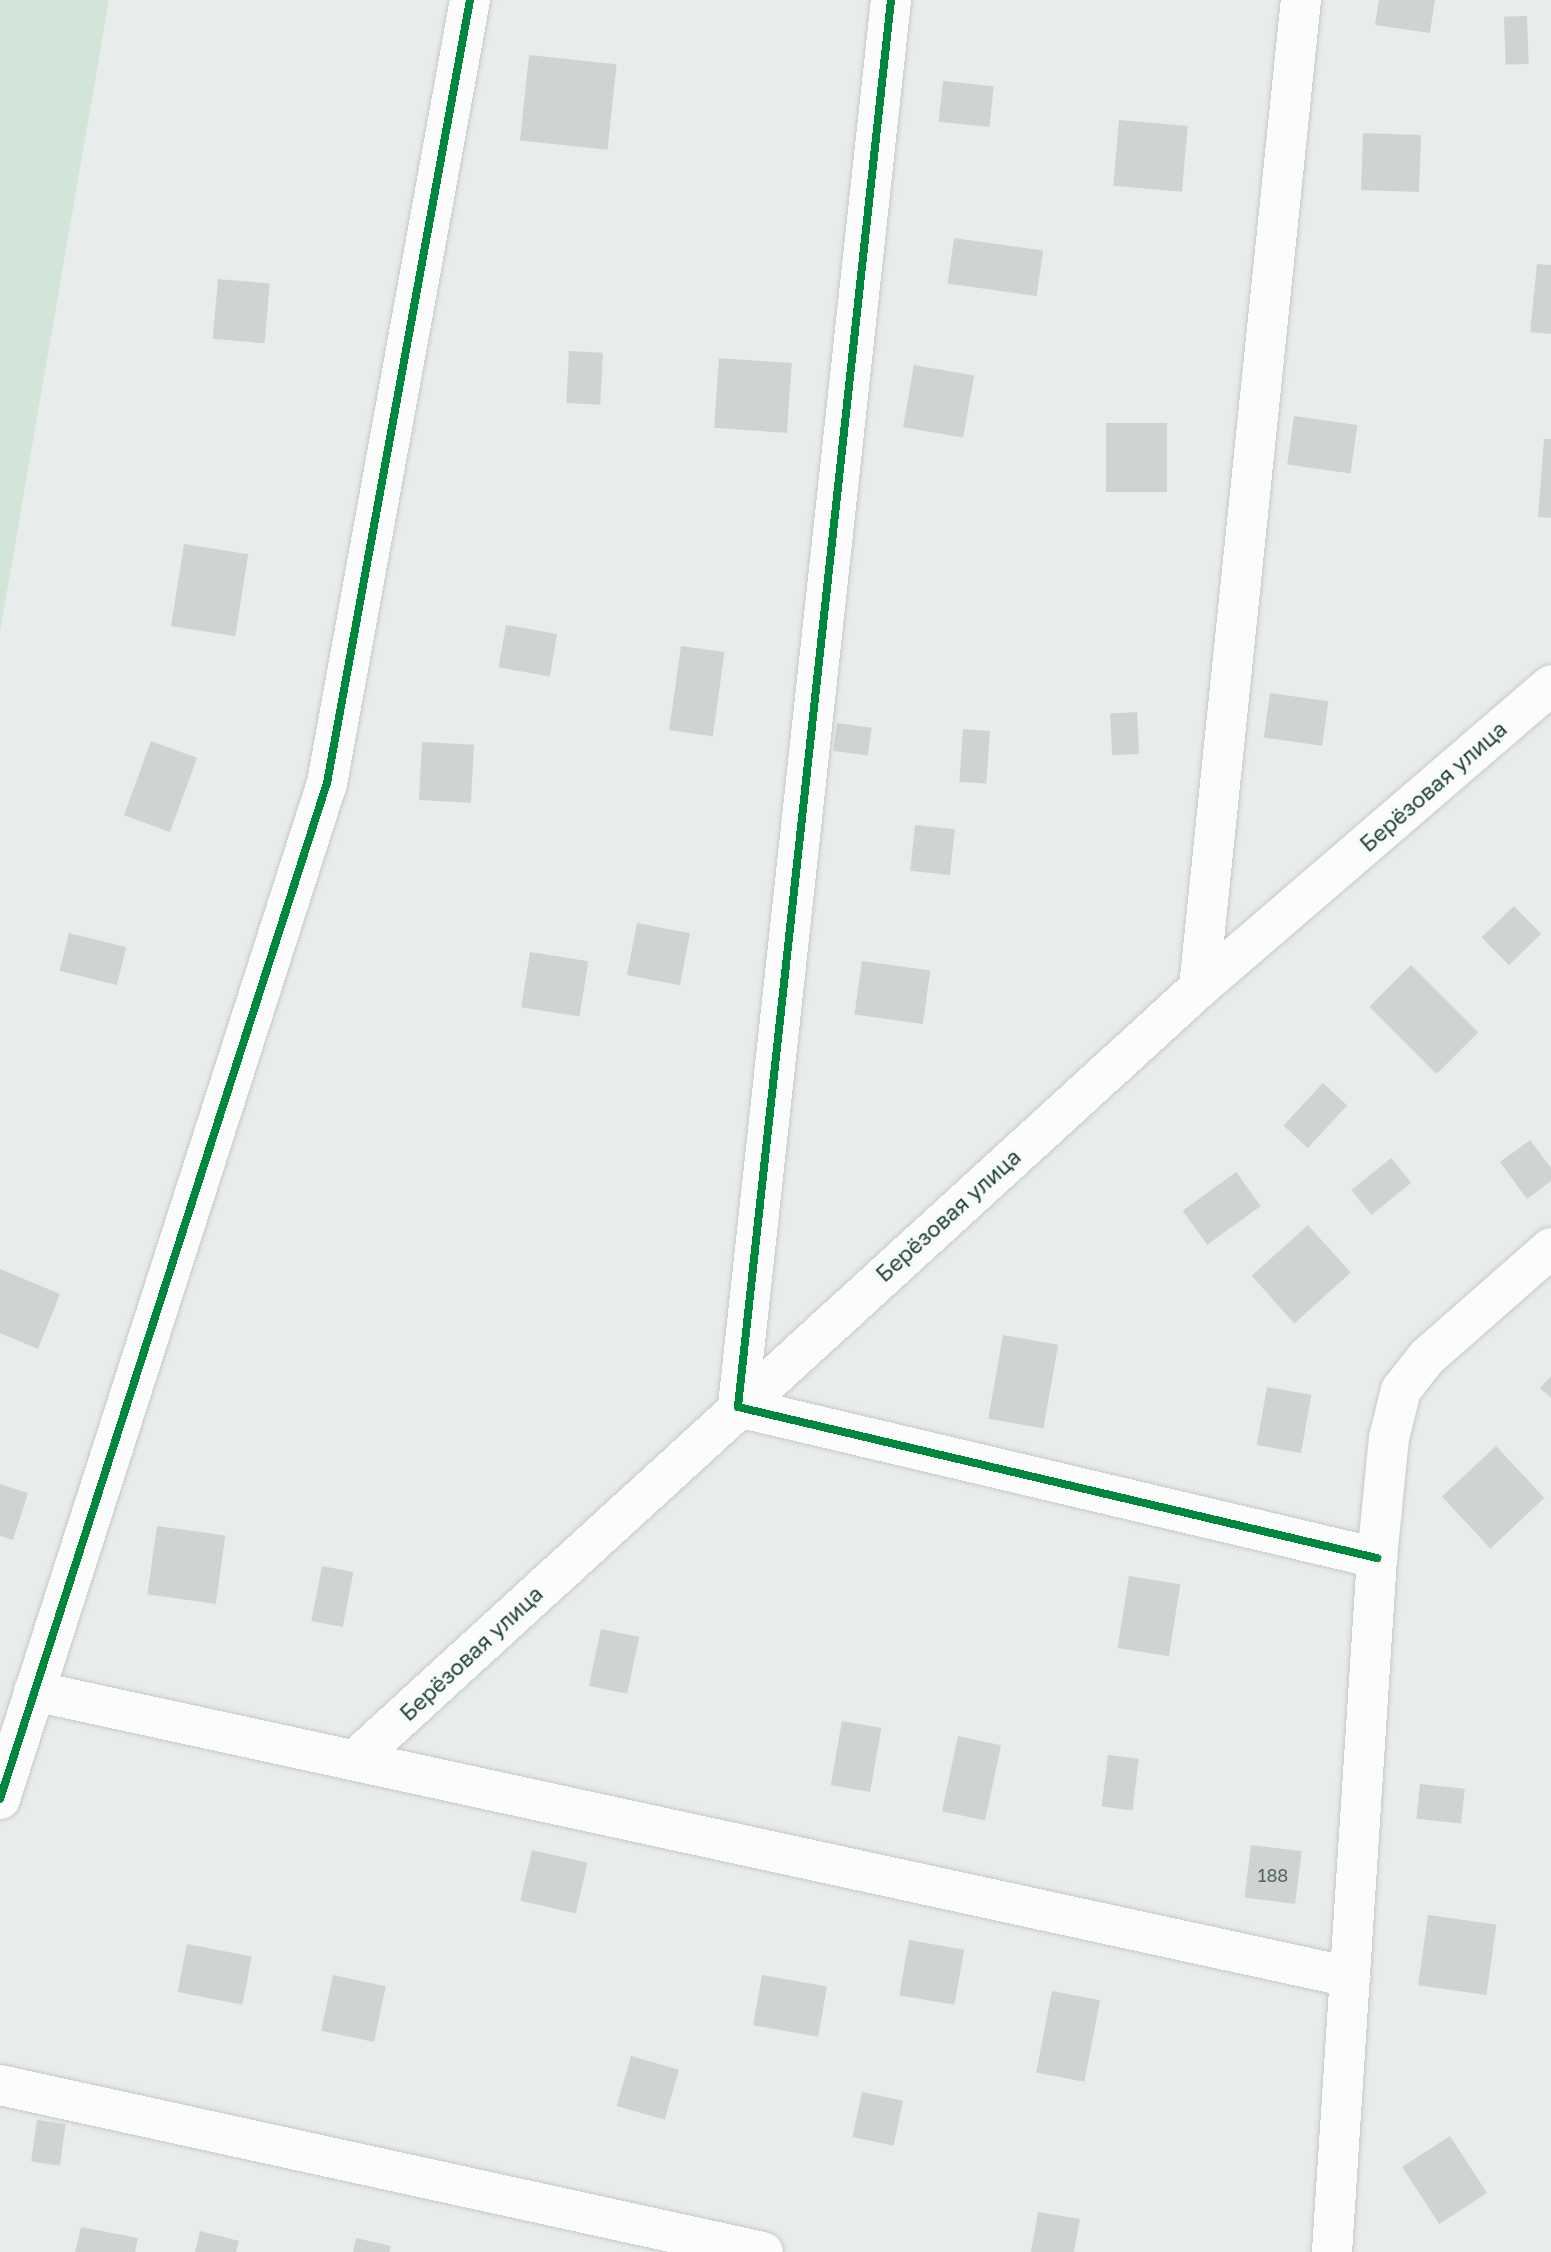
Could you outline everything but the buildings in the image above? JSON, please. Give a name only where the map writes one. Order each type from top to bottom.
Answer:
[{"type":"street","points":[[0,1799],[327,783],[470,0]]},
{"type":"street","points":[[891,0],[738,1407],[1377,1558]]},
{"type":"street","points":[[1199,988],[1301,0]]},
{"type":"street","name":"Берёзовая улица","points":[[357,1758],[1199,988],[1551,685]]},
{"type":"street","points":[[1332,2252],[1377,1558],[1389,1438],[1401,1390],[1427,1357],[1551,1248]]},
{"type":"street","points":[[34,1691],[357,1758],[1350,1977]]},
{"type":"street","points":[[0,2085],[763,2252]]},
{"type":"green space","points":[[0,0],[109,0],[0,632]]},
{"type":"cycle path","points":[[0,1799],[327,783],[470,0]]},
{"type":"cycle path","points":[[891,0],[738,1407],[1377,1558]]}]
